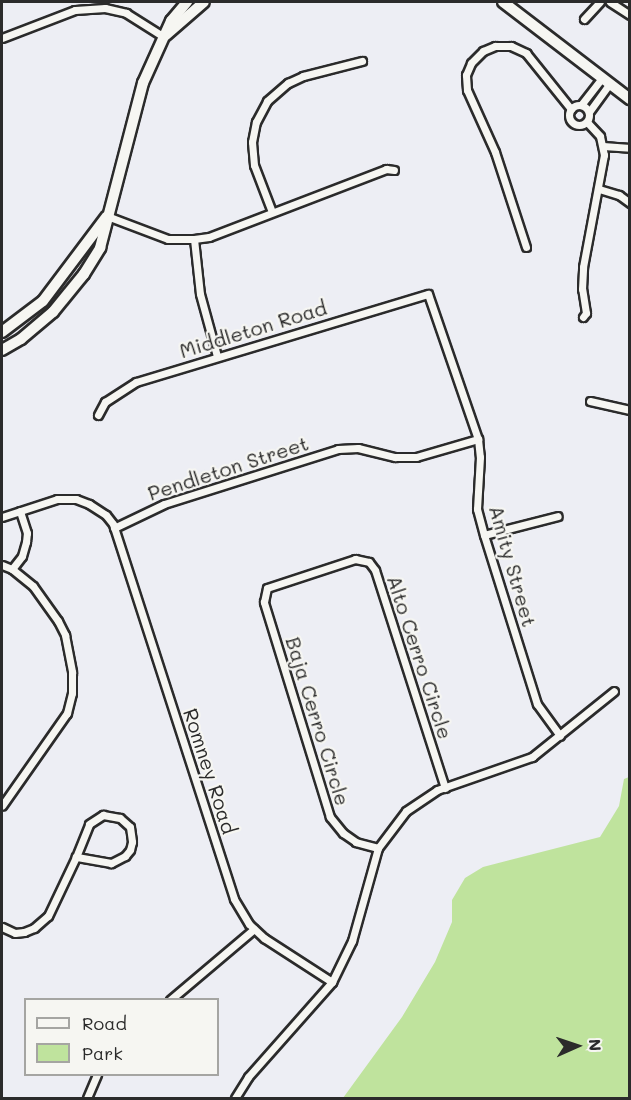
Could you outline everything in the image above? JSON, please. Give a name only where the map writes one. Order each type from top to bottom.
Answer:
[{"type":"main road","points":[[2,350],[39,325],[70,293],[100,248],[107,230],[107,216],[143,83],[171,21],[187,2]]},
{"type":"main road","points":[[164,37],[204,2]]},
{"type":"main road","points":[[503,2],[630,99]]},
{"type":"main road","points":[[2,333],[29,313],[50,293],[94,229],[107,216]]},
{"type":"street","points":[[584,19],[600,2]]},
{"type":"street","points":[[610,2],[630,15]]},
{"type":"street","points":[[2,38],[75,10],[105,8],[126,13],[164,37]]},
{"type":"street","points":[[526,247],[495,152],[467,90],[466,75],[471,63],[483,51],[495,46],[511,46],[526,53],[571,109],[570,119],[574,124],[581,125],[587,122]]},
{"type":"street","points":[[272,212],[254,165],[252,142],[256,122],[267,101],[288,83],[303,76],[362,61]]},
{"type":"street","points":[[571,109],[581,105],[606,81]]},
{"type":"street","points":[[587,122],[589,112],[606,81]]},
{"type":"street","points":[[581,105],[589,112]]},
{"type":"street","points":[[583,317],[586,313],[582,290],[583,267],[599,189],[603,146],[600,136],[587,122]]},
{"type":"street","points":[[603,146],[630,148]]},
{"type":"street","points":[[107,216],[168,239],[209,237],[386,169],[394,170]]},
{"type":"street","points":[[599,189],[619,195],[630,203]]},
{"type":"street","points":[[194,239],[200,294],[217,356]]},
{"type":"street","name":"Middleton Road","points":[[98,414],[105,402],[136,382],[428,294]]},
{"type":"street","name":"Amity Street","points":[[428,294],[478,439],[480,457],[477,509],[484,535],[537,704],[560,736]]},
{"type":"street","points":[[590,401],[630,410]]},
{"type":"street","name":"Pendleton Street","points":[[114,528],[164,504],[338,449],[358,448],[395,457],[416,457],[478,439]]},
{"type":"street","points":[[2,517],[57,500],[76,499],[106,515],[114,528]]},
{"type":"street","points":[[12,569],[22,556],[26,542],[27,533],[20,511]]},
{"type":"street","points":[[484,535],[558,516]]},
{"type":"street","name":"Romney Road","points":[[114,528],[234,899],[254,929],[264,938],[332,982]]},
{"type":"street","name":"Alto Cerro Circle","points":[[276,584],[356,559],[369,562],[375,570],[444,788]]},
{"type":"street","points":[[2,565],[12,569],[33,586],[58,621],[65,635],[72,666],[72,693],[67,714],[3,802]]},
{"type":"street","name":"Baja Cerro Circle","points":[[276,584],[267,588],[264,602],[330,817],[342,833],[356,842],[378,848]]},
{"type":"street","points":[[235,1098],[248,1077],[332,982],[352,941],[378,848],[406,811],[444,788],[532,757],[614,691]]},
{"type":"street","points":[[2,927],[15,933],[24,932],[34,928],[48,916],[76,857],[86,829],[98,817],[115,815],[130,827],[132,842],[130,850],[119,861],[103,863],[76,857]]},
{"type":"street","points":[[171,998],[254,929]]},
{"type":"street","points":[[87,1098],[96,1076]]},
{"type":"green space","points":[[629,777],[629,1098],[343,1098],[402,1017],[435,962],[452,922],[452,900],[465,878],[483,867],[600,837],[619,806],[624,779]]}]
